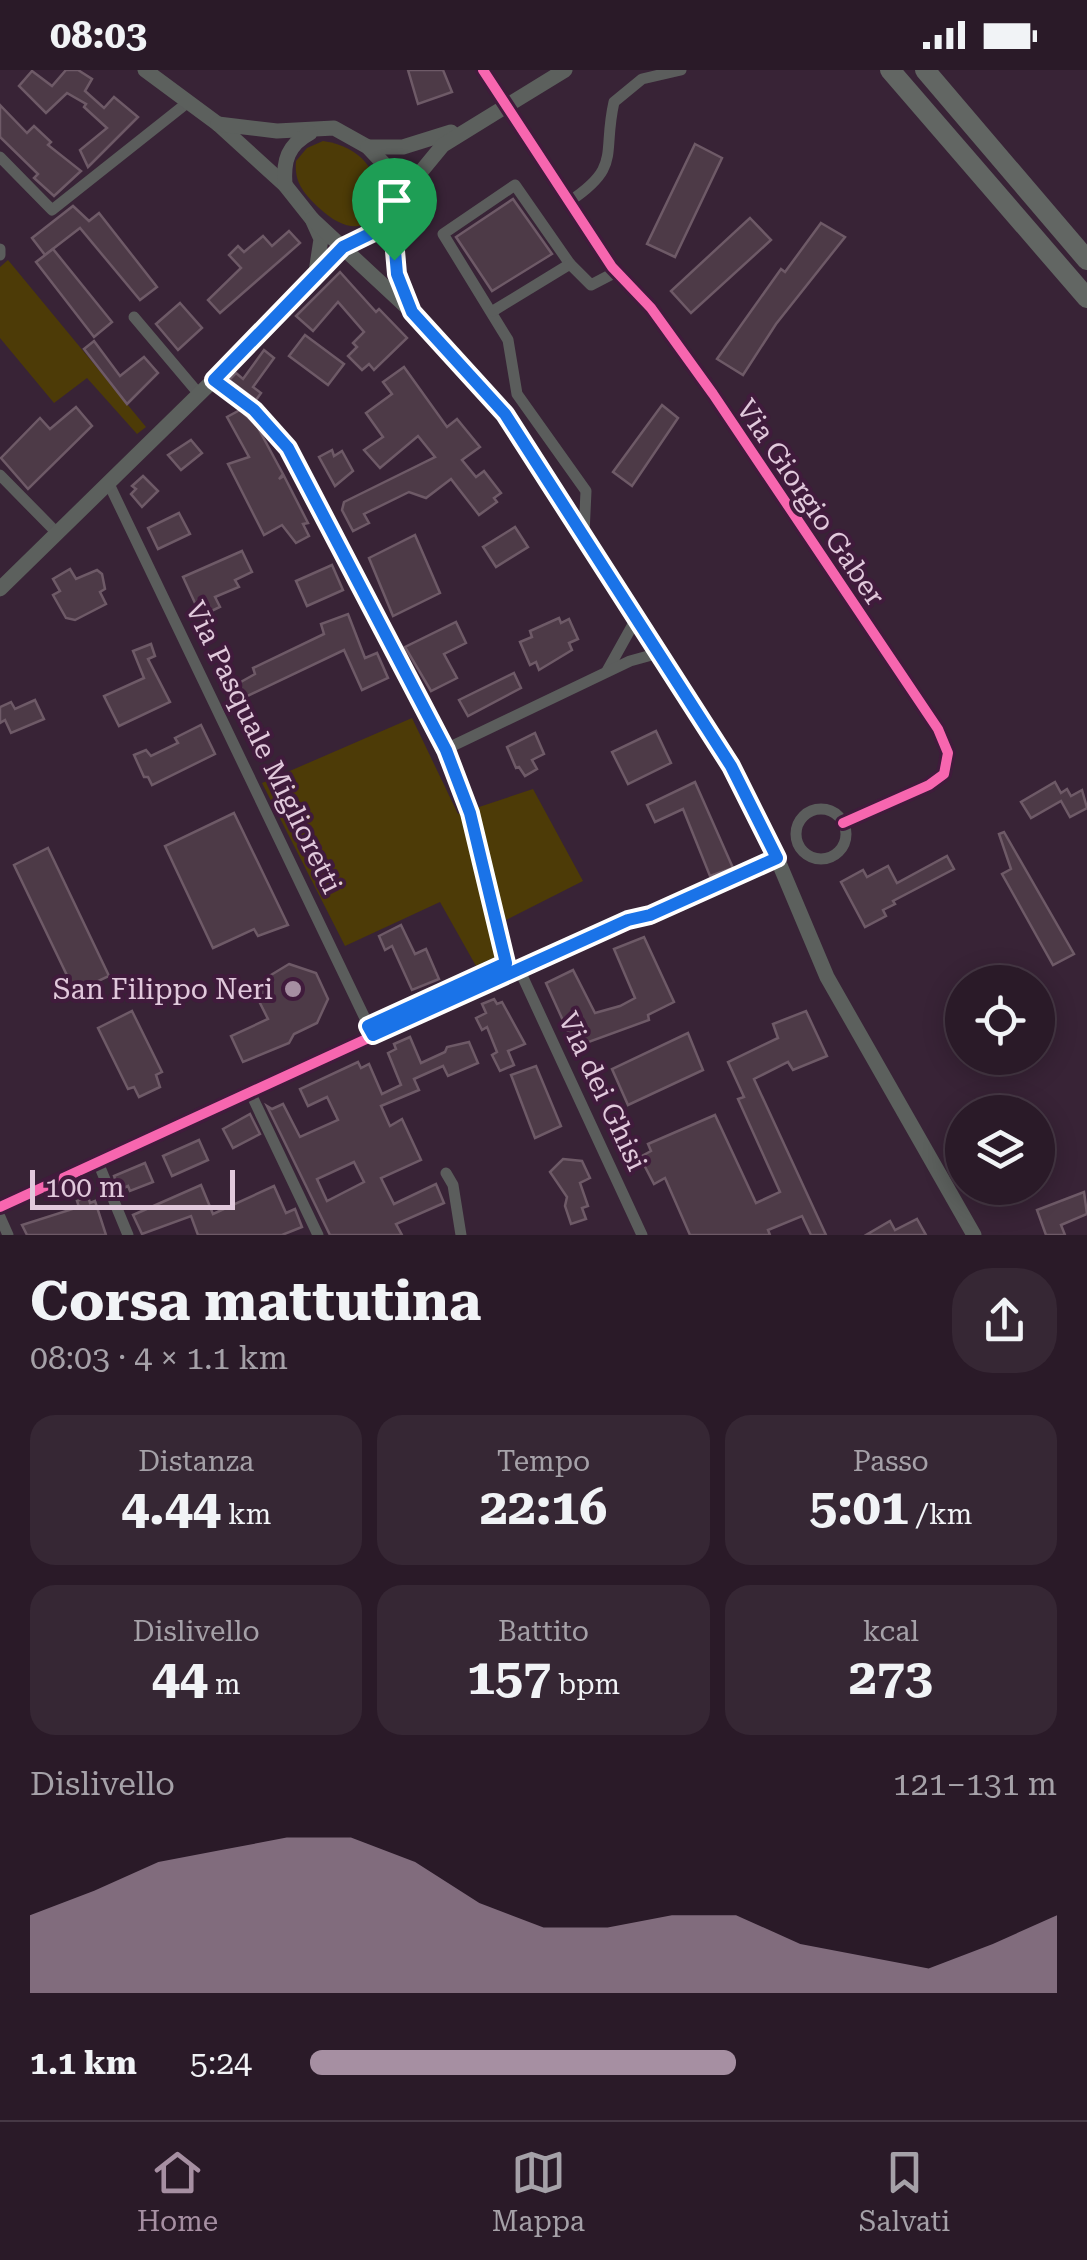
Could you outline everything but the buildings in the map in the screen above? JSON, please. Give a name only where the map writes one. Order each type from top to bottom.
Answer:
[{"type":"highway","points":[[890,70],[1087,298]]},
{"type":"highway","points":[[925,70],[1087,260]]},
{"type":"main road","points":[[145,70],[218,124],[285,185],[312,219],[412,312],[505,414],[731,766],[777,858],[827,977],[945,1186]]},
{"type":"main road","points":[[0,589],[214,380],[343,247],[382,228],[431,156],[474,124],[565,70]]},
{"type":"main road","points":[[218,124],[278,132],[334,128],[368,147],[392,178],[397,274],[412,312]]},
{"type":"main road","points":[[368,147],[420,143],[474,124]]},
{"type":"main road","points":[[285,185],[287,154],[296,140],[314,130]]},
{"type":"main road","points":[[312,219],[321,246],[313,277]]},
{"type":"main road","points":[[954,1205],[964,1235]]},
{"type":"main road","points":[[956,1205],[974,1235]]},
{"type":"street","name":"Via Giorgio Gaber","points":[[483,70],[616,272],[651,308],[713,394],[938,729],[948,753],[944,774],[930,785],[844,823]]},
{"type":"street","points":[[570,202],[603,174],[609,159],[614,102],[642,79],[681,70]]},
{"type":"street","points":[[0,157],[52,210],[187,103]]},
{"type":"street","points":[[584,534],[586,491],[517,394],[511,349],[496,317],[443,234],[515,185],[570,264],[591,285],[616,272]]},
{"type":"street","points":[[496,317],[570,264]]},
{"type":"street","points":[[134,317],[199,394]]},
{"type":"street","points":[[214,380],[254,410],[288,448],[446,750],[470,813]]},
{"type":"street","points":[[0,475],[56,533]]},
{"type":"street","name":"Via Pasquale Miglioretti","points":[[108,482],[373,1035]]},
{"type":"street","points":[[607,671],[636,619]]},
{"type":"street","points":[[446,750],[607,671],[658,653]]},
{"type":"street","points":[[822,810],[844,823],[844,846],[832,857],[810,857],[799,846],[797,829],[806,814],[822,810]]},
{"type":"street","points":[[0,1206],[519,969],[777,858]]},
{"type":"street","name":"Via dei Ghisi","points":[[519,969],[642,1235]]},
{"type":"street","points":[[251,1094],[318,1235]]},
{"type":"street","points":[[96,1160],[128,1235]]},
{"type":"street","points":[[446,1173],[454,1185],[461,1235]]},
{"type":"street","points":[[0,1217],[8,1235]]},
{"type":"shaded area","points":[[323,141],[350,150],[368,166],[377,184],[378,203],[372,218],[360,226],[341,223],[318,207],[298,182],[296,161],[307,148]]},
{"type":"shaded area","points":[[8,260],[146,427],[137,434],[87,378],[54,403],[0,338],[0,267]]},
{"type":"shaded area","points":[[412,718],[458,814],[533,789],[583,881],[490,928],[500,955],[476,966],[440,902],[345,946],[262,783]]},
{"type":"cycle path","points":[[483,70],[612,267],[651,308],[713,394],[938,729],[948,753],[944,774],[929,785],[843,823]]},
{"type":"cycle path","points":[[470,813],[507,963],[482,974]]},
{"type":"cycle path","points":[[0,1207],[519,969],[777,859]]},
{"type":"place","name":"San Filippo Neri","points":[[293,989]]},
{"type":"route","points":[[392,216],[394,260],[412,312],[505,414],[731,766],[777,858],[650,915],[628,920],[373,1035],[368,1026],[506,963],[470,813],[446,750],[288,448],[254,410],[214,380],[343,247],[382,228],[392,216]]}]
